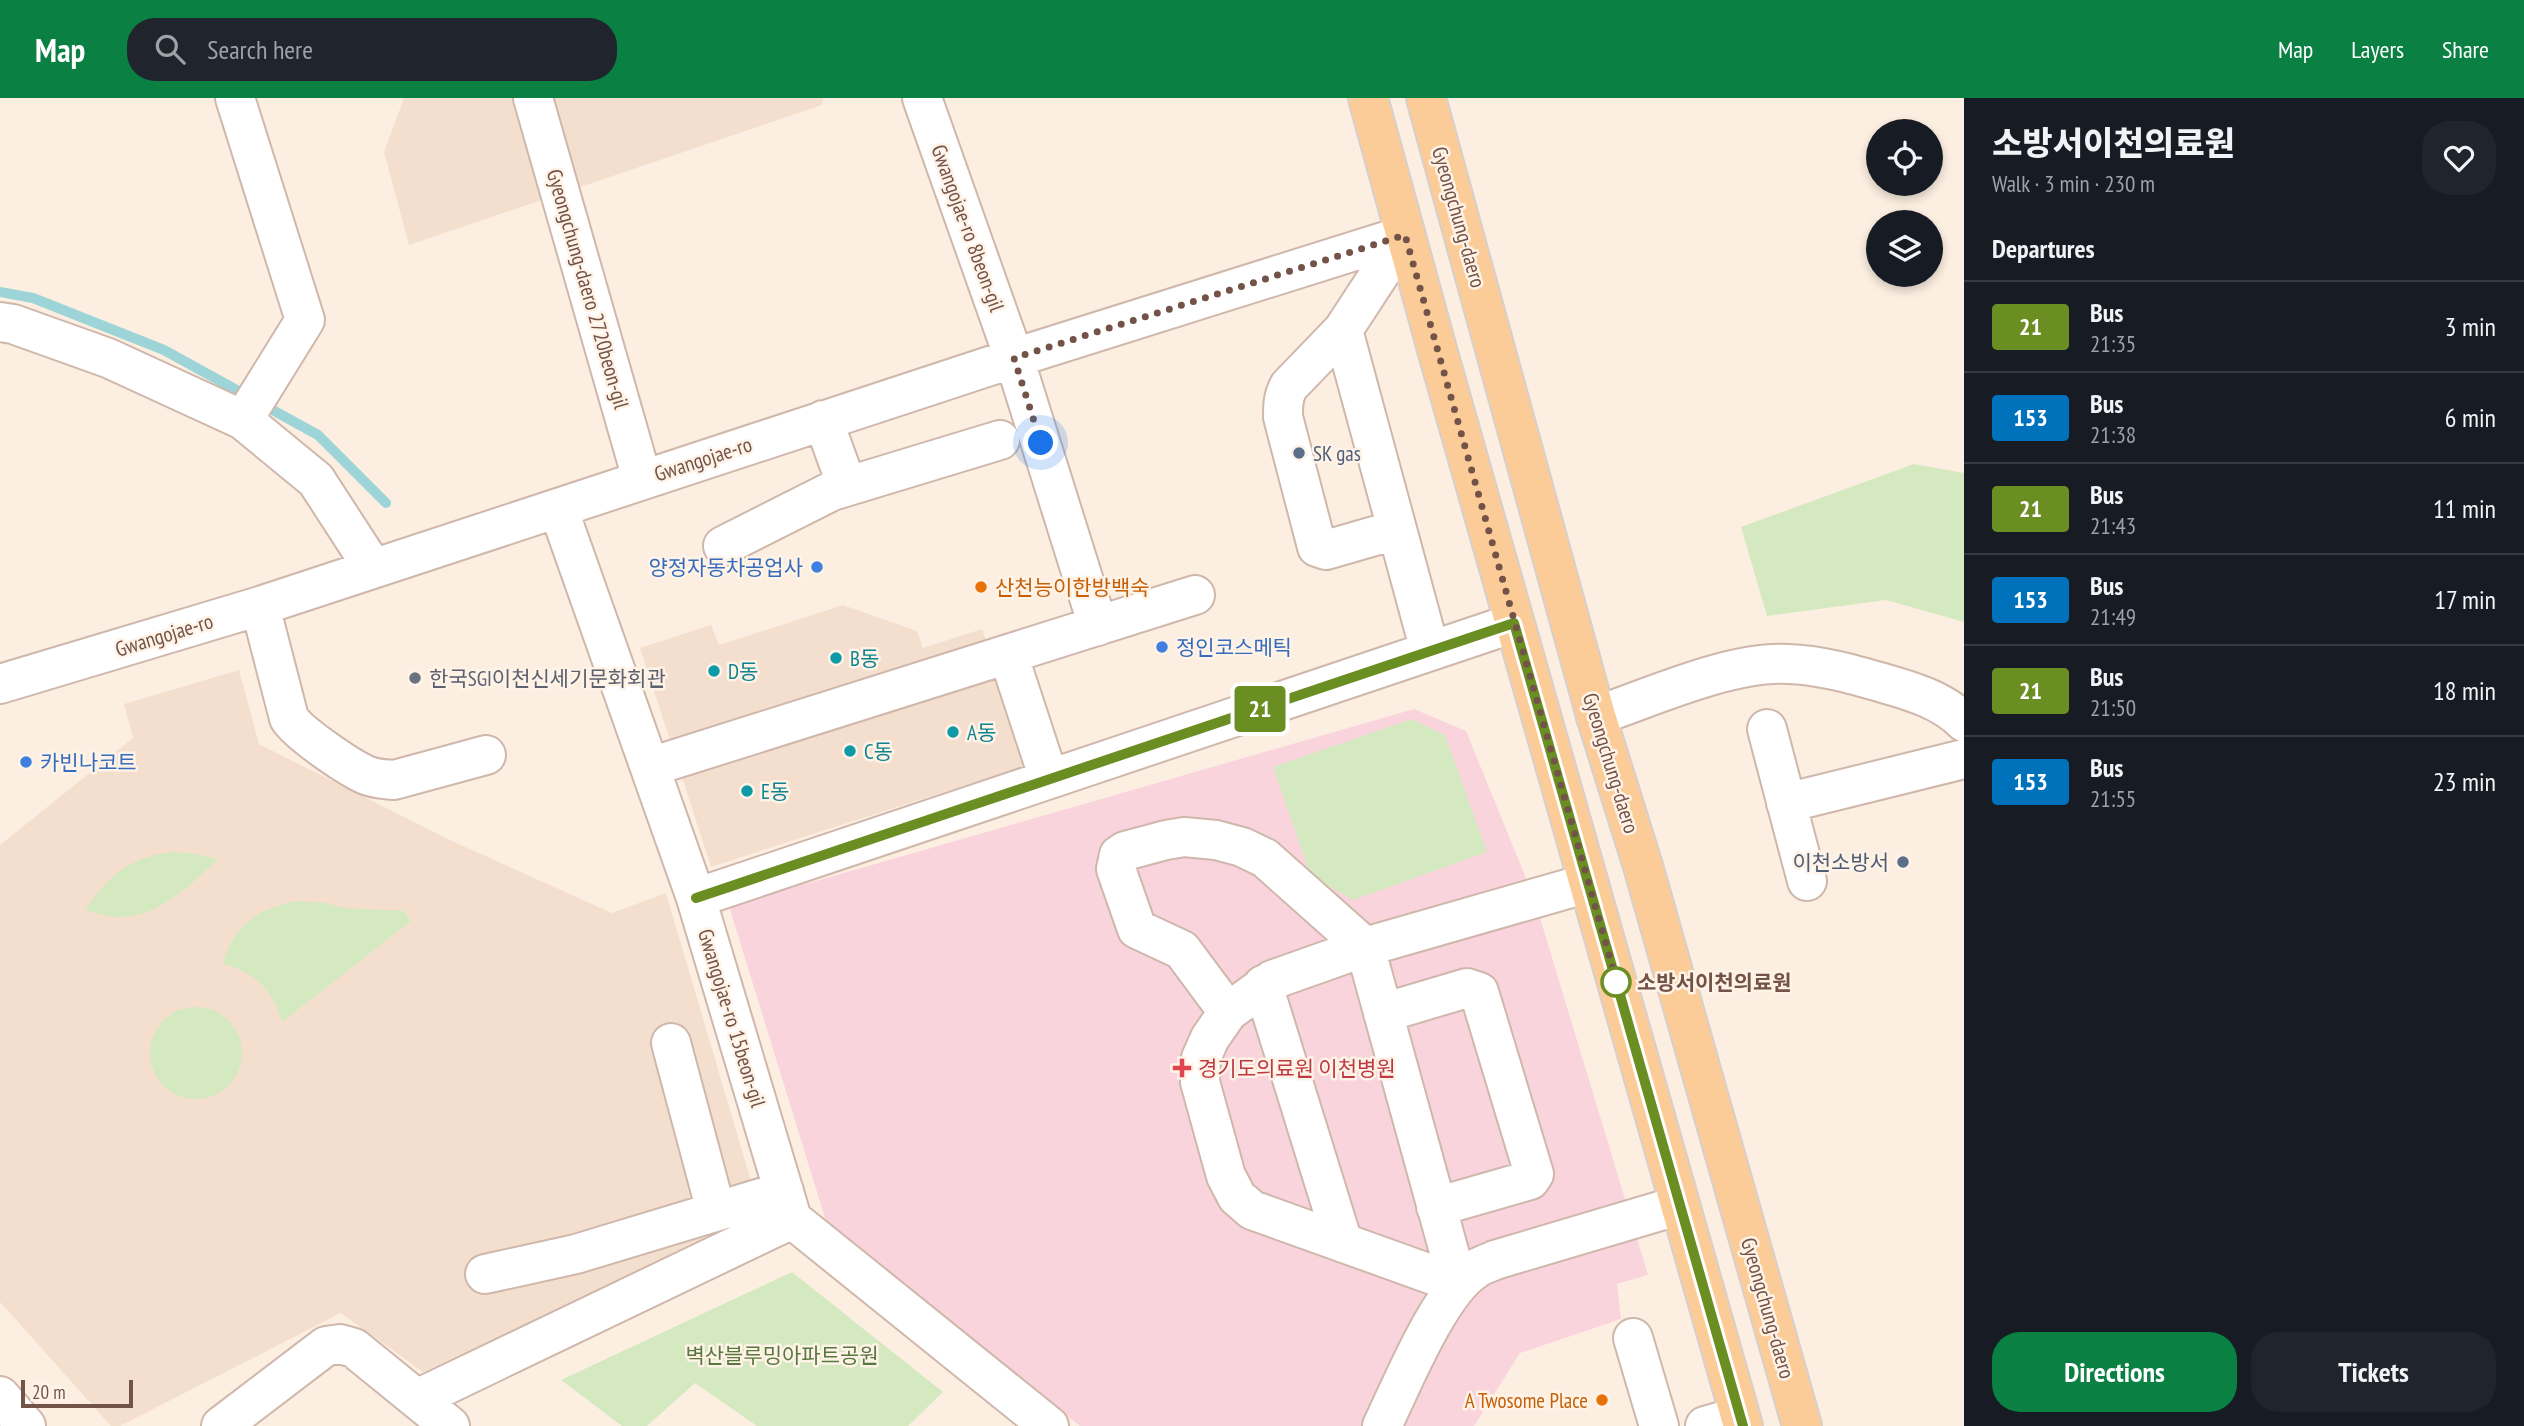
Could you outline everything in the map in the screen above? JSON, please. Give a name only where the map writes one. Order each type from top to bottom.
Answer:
[{"type":"main road","points":[[1368,98],[1680,1205],[1729,1423]]},
{"type":"main road","name":"Gyeongchung-daero","points":[[1426,98],[1597,716],[1643,866],[1802,1426]]},
{"type":"main road","points":[[1405,235],[1461,222]]},
{"type":"main road","points":[[1588,883],[1643,866]]},
{"type":"street","points":[[235,98],[305,320],[252,405]]},
{"type":"street","name":"Gyeongchung-daero 2720beon-gil","points":[[533,98],[642,479]]},
{"type":"street","name":"Gwangojae-ro 8beon-gil","points":[[922,98],[1014,358],[1098,626]]},
{"type":"street","points":[[1395,530],[1326,550],[1315,544],[1283,417],[1284,396],[1289,386],[1343,330],[1405,235]]},
{"type":"street","name":"Gwangojae-ro","points":[[0,684],[260,606],[1014,358],[1405,235]]},
{"type":"street","points":[[0,322],[13,324],[252,405],[316,480],[373,568]]},
{"type":"street","points":[[1343,330],[1395,530],[1430,651]]},
{"type":"street","points":[[823,420],[847,486]]},
{"type":"street","points":[[723,546],[811,500],[847,486],[1000,440]]},
{"type":"street","name":"Gwangojae-ro 15beon-gil","points":[[558,508],[696,898],[788,1205]]},
{"type":"street","points":[[650,767],[1195,595]]},
{"type":"street","points":[[260,606],[289,718],[301,732],[365,775],[394,780],[486,755]]},
{"type":"street","points":[[696,898],[1514,623]]},
{"type":"street","points":[[1008,654],[1049,779]]},
{"type":"street","points":[[1597,716],[1728,670],[1786,663],[1837,670],[1909,690],[1934,701],[1964,722]]},
{"type":"street","points":[[1767,729],[1807,881]]},
{"type":"street","points":[[1786,803],[1964,759]]},
{"type":"street","points":[[1228,1012],[1182,950],[1137,929],[1116,869],[1119,855],[1156,842],[1184,837],[1216,840],[1242,847],[1265,859],[1365,947],[1458,1284]]},
{"type":"street","points":[[1458,1284],[1252,1210],[1237,1197],[1226,1177],[1200,1082],[1201,1058],[1210,1038],[1228,1012],[1263,985],[1365,947],[1588,883]]},
{"type":"street","points":[[1263,985],[1343,1242]]},
{"type":"street","points":[[1382,1013],[1467,988],[1479,992],[1534,1174],[1530,1180],[1436,1207]]},
{"type":"street","points":[[671,1043],[716,1212]]},
{"type":"street","points":[[419,1398],[788,1205]]},
{"type":"street","points":[[485,1274],[576,1254],[716,1212],[788,1205],[1044,1425]]},
{"type":"street","points":[[1382,1426],[1440,1309],[1458,1284],[1475,1269],[1495,1260],[1680,1205]]},
{"type":"street","points":[[1633,1338],[1659,1426]]},
{"type":"street","points":[[221,1426],[326,1346],[340,1344],[354,1348],[419,1398],[450,1426]]},
{"type":"street","points":[[0,1396],[26,1426]]},
{"type":"shaded area","points":[[404,98],[823,98],[822,105],[409,245],[384,152]]},
{"type":"shaded area","points":[[843,605],[917,631],[923,648],[982,629],[1027,765],[711,867],[640,648],[711,625],[719,645]]},
{"type":"shaded area","points":[[239,670],[259,744],[450,840],[612,913],[666,893],[761,1215],[423,1372],[341,1313],[120,1426],[111,1426],[0,1302],[0,845],[133,738],[124,704]]},
{"type":"shaded area","name":"경기도의료원 이천병원","points":[[1414,709],[1466,731],[1534,898],[1648,1275],[1617,1284],[1621,1319],[1520,1353],[1474,1426],[1080,1426],[829,1231],[729,906]]},
{"type":"green space","points":[[1914,464],[1964,473],[1964,622],[1886,600],[1767,616],[1741,527]]},
{"type":"green space","points":[[1412,719],[1445,735],[1487,852],[1353,900],[1311,876],[1273,767]]},
{"type":"green space","points":[[170,852],[218,859],[175,897],[150,911],[117,917],[85,910],[121,870],[142,859]]},
{"type":"green space","points":[[297,901],[326,903],[344,908],[404,911],[411,921],[282,1022],[273,1000],[262,984],[245,972],[223,964],[234,938],[249,920],[270,909]]},
{"type":"green space","points":[[196,1007],[214,1011],[229,1020],[238,1035],[242,1053],[238,1071],[229,1086],[214,1095],[196,1099],[178,1095],[163,1086],[154,1071],[150,1053],[154,1035],[163,1020],[178,1011]]},
{"type":"green space","name":"벽산블루밍아파트공원","points":[[792,1272],[943,1392],[908,1426],[757,1426],[695,1383],[647,1426],[622,1426],[561,1380]]},
{"type":"waterway","points":[[0,292],[33,298],[164,350],[318,435],[386,503]]},
{"type":"bus line","name":"21","points":[[696,898],[1514,623],[1743,1426]]},
{"type":"place","name":"SK gas","points":[[1299,453]]},
{"type":"place","name":"양정자동차공업사","points":[[817,567]]},
{"type":"place","name":"산천능이한방백숙","points":[[981,587]]},
{"type":"place","name":"정인코스메틱","points":[[1162,647]]},
{"type":"place","name":"B동","points":[[836,658]]},
{"type":"place","name":"D동","points":[[714,671]]},
{"type":"place","name":"한국SGI이천신세기문화회관","points":[[415,678]]},
{"type":"place","name":"A동","points":[[953,732]]},
{"type":"place","name":"C동","points":[[850,751]]},
{"type":"place","name":"카빈나코트","points":[[26,762]]},
{"type":"place","name":"E동","points":[[747,791]]},
{"type":"place","name":"이천소방서","points":[[1903,862]]},
{"type":"place","name":"소방서이천의료원","points":[[1616,982]]},
{"type":"place","name":"경기도의료원 이천병원","points":[[1182,1068]]},
{"type":"place","name":"A Twosome Place","points":[[1602,1400]]},
{"type":"route","points":[[1041,443],[1014,358],[1405,235],[1619,990],[1616,982]]}]
